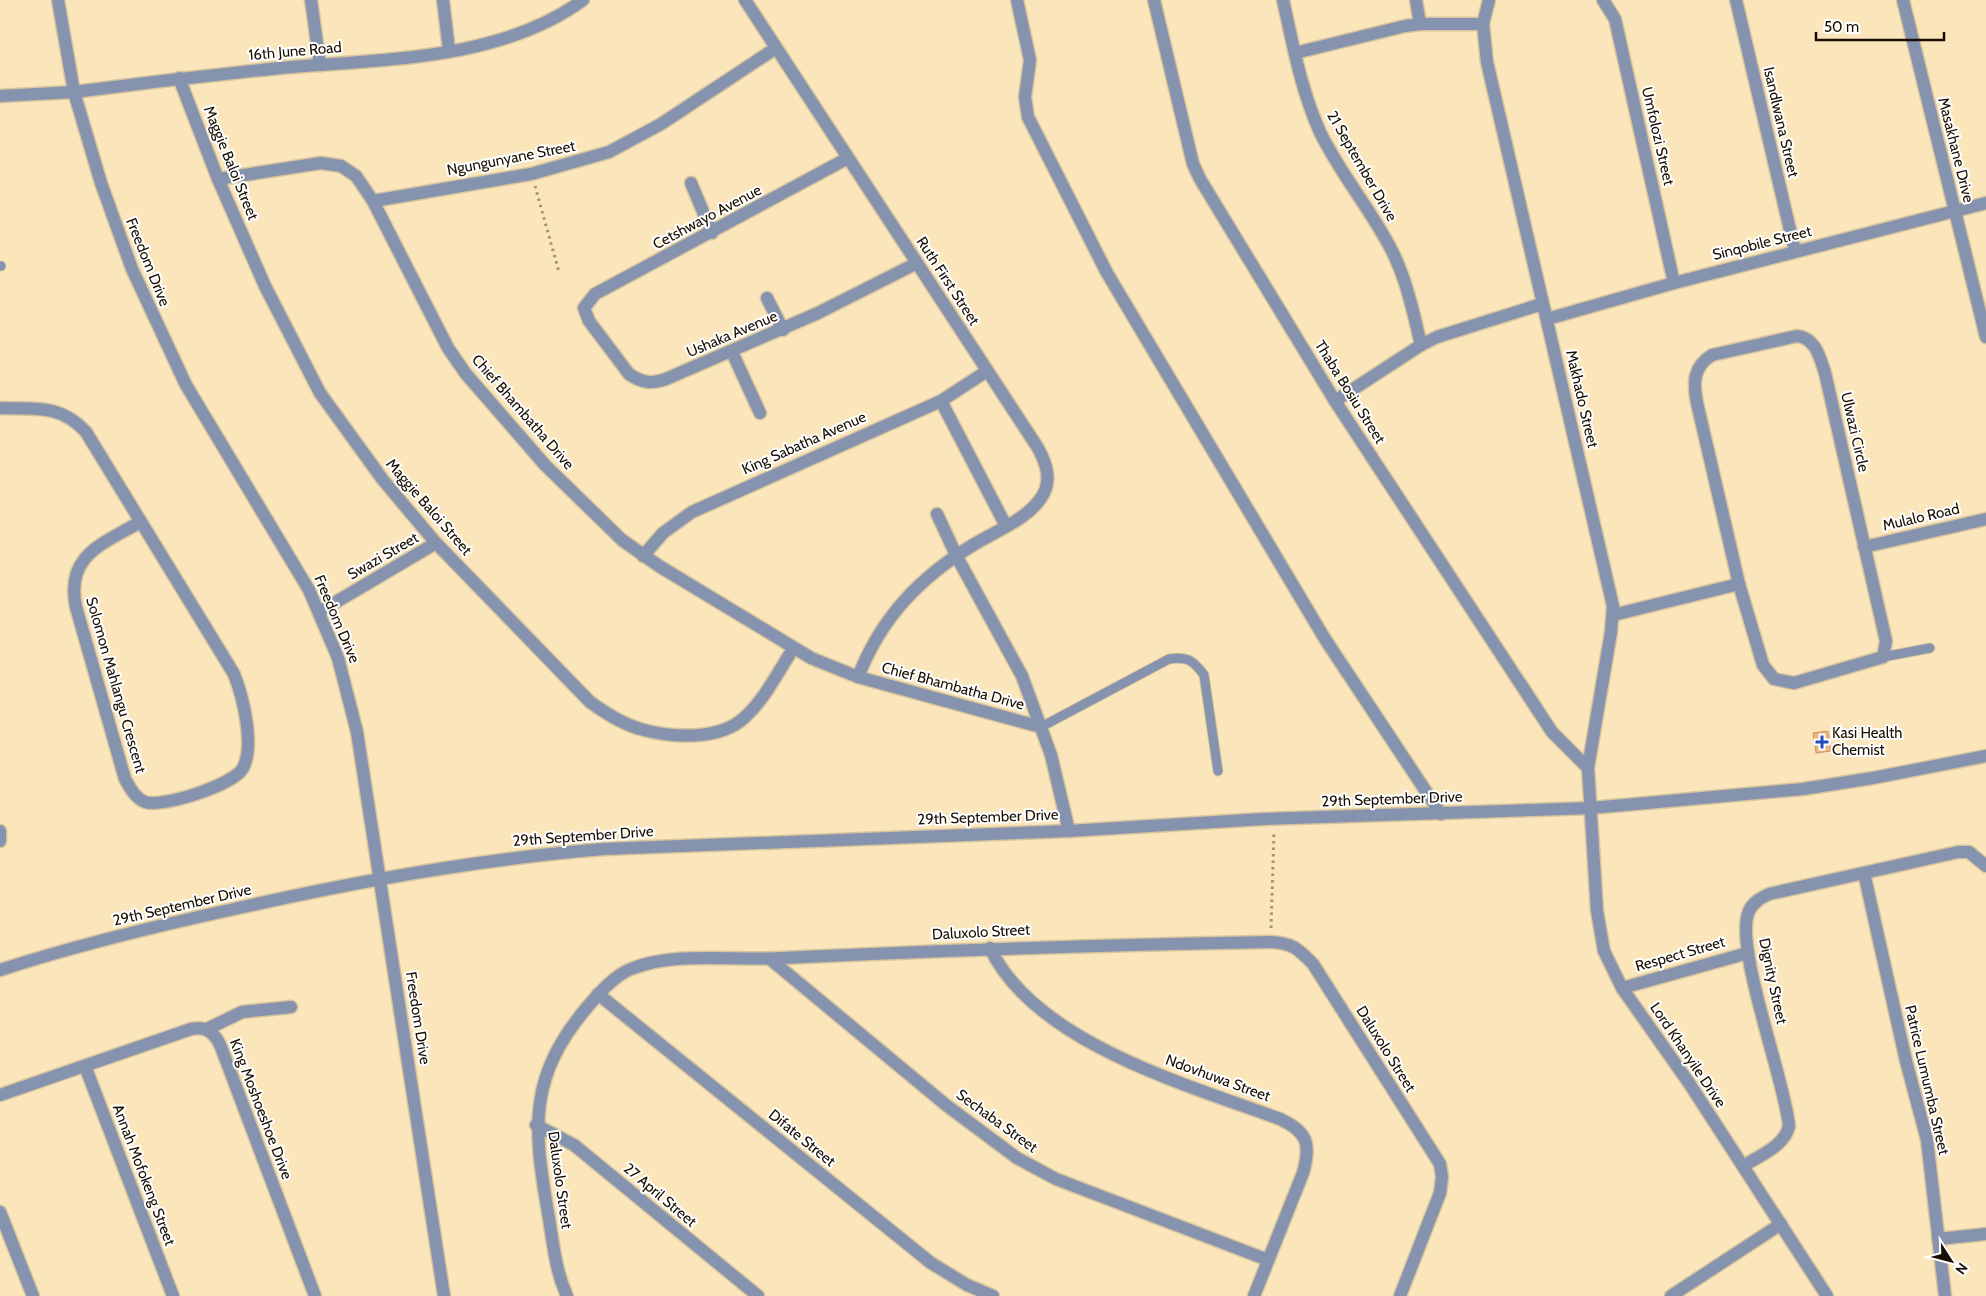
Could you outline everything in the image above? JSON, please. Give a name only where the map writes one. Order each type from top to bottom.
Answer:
[{"type":"street","name":"Freedom Drive","points":[[58,0],[74,92],[101,183],[122,244],[166,344],[208,423],[300,573],[338,658],[352,709],[444,1296]]},
{"type":"street","points":[[310,0],[320,65]]},
{"type":"street","points":[[443,0],[449,50]]},
{"type":"street","name":"16th June Road","points":[[0,96],[74,92],[179,78],[320,65],[478,46],[522,34],[542,25],[584,0]]},
{"type":"street","name":"Ruth First Street","points":[[745,0],[1038,448],[1048,474],[1048,482],[1042,497],[1036,504],[1006,526],[957,557]]},
{"type":"street","points":[[1017,0],[1030,60],[1025,97],[1028,117],[1108,274],[1325,639],[1441,814]]},
{"type":"street","name":"Thaba Bosiu Street","points":[[1154,0],[1191,155],[1200,179],[1335,401],[1552,732],[1588,768]]},
{"type":"street","name":"21 September Drive","points":[[1283,0],[1304,89],[1321,134],[1380,229],[1400,270],[1421,345]]},
{"type":"street","points":[[1416,0],[1420,24]]},
{"type":"street","name":"Makhado Street","points":[[1489,0],[1483,24],[1487,62],[1611,597],[1613,615],[1588,768],[1591,808]]},
{"type":"street","name":"Umfolozi Street","points":[[1603,0],[1615,19],[1674,282]]},
{"type":"street","name":"Isandlwana Street","points":[[1736,0],[1795,251]]},
{"type":"street","name":"Masakhane Drive","points":[[1903,0],[1986,338]]},
{"type":"street","points":[[1295,52],[1389,29],[1420,24],[1483,24]]},
{"type":"street","name":"Ngungunyane Street","points":[[372,201],[531,174],[584,160],[633,140],[684,110],[776,48]]},
{"type":"street","name":"Maggie Baloi Street","points":[[179,78],[218,179],[265,286],[320,393],[377,473],[436,543],[590,702],[606,713],[645,730],[678,735],[719,732],[733,726],[753,709],[793,648]]},
{"type":"street","name":"Cetshwayo Avenue","points":[[584,308],[594,294],[712,233],[848,158]]},
{"type":"street","name":"Chief Bhambatha Drive","points":[[218,179],[330,163],[348,169],[356,176],[372,201],[433,320],[466,374],[494,408],[572,494],[622,540],[643,556],[793,648],[858,677],[1041,727]]},
{"type":"street","points":[[691,183],[712,233]]},
{"type":"street","name":"Sinqobile Street","points":[[1547,319],[1674,282],[1986,203]]},
{"type":"street","name":"Ushaka Avenue","points":[[584,308],[589,320],[629,374],[644,382],[658,382],[783,330],[917,263]]},
{"type":"street","points":[[767,298],[783,330]]},
{"type":"street","points":[[1335,401],[1421,345],[1437,337],[1542,304]]},
{"type":"street","name":"Ulwazi Circle","points":[[1804,336],[1818,353],[1825,373],[1886,641],[1883,657],[1794,683],[1774,679],[1763,666],[1739,584],[1694,388],[1695,373],[1705,359],[1712,355],[1804,336]]},
{"type":"street","points":[[732,352],[760,414]]},
{"type":"street","name":"King Sabatha Avenue","points":[[643,556],[663,533],[692,512],[941,401],[987,371]]},
{"type":"street","points":[[941,401],[1006,526]]},
{"type":"street","name":"Solomon Mahlangu Crescent","points":[[0,408],[44,409],[71,418],[86,432],[234,674],[244,705],[248,747],[243,768],[230,781],[158,803],[143,801],[130,789],[125,779],[76,607],[73,586],[76,569],[85,556],[140,522]]},
{"type":"street","points":[[937,514],[957,557]]},
{"type":"street","name":"Mulalo Road","points":[[1864,547],[1986,519]]},
{"type":"street","name":"Swazi Street","points":[[319,612],[436,543]]},
{"type":"street","name":"Chief Bhambatha Drive","points":[[858,677],[873,640],[896,608],[911,593],[957,557],[1011,652],[1022,676],[1058,779],[1069,831]]},
{"type":"street","points":[[1613,615],[1739,584]]},
{"type":"street","name":"29th September Drive","points":[[0,970],[76,947],[186,920],[380,878],[489,860],[604,849],[1069,831],[1274,819],[1591,808],[1803,788],[1873,778],[1986,756]]},
{"type":"street","name":"Lord Khanyile Drive","points":[[1591,808],[1597,911],[1604,951],[1622,988],[1743,1166],[1827,1296]]},
{"type":"street","points":[[0,831],[0,841]]},
{"type":"street","name":"Dignity Street","points":[[1743,1166],[1779,1143],[1788,1132],[1789,1126],[1748,953],[1746,922],[1749,910],[1756,901],[1769,894],[1965,852],[1976,855],[1986,866]]},
{"type":"street","name":"Patrice Lumumba Street","points":[[1864,873],[1906,1061],[1927,1140],[1945,1296]]},
{"type":"street","name":"Daluxolo Street","points":[[567,1296],[556,1263],[539,1164],[536,1125],[541,1091],[549,1066],[564,1038],[598,994],[629,969],[675,959],[770,959],[990,948],[1271,942],[1287,943],[1294,946],[1312,964],[1440,1164],[1442,1177],[1440,1193],[1400,1296]]},
{"type":"street","name":"Ndovhuwa Street","points":[[990,948],[998,965],[1022,992],[1040,1008],[1091,1043],[1129,1062],[1280,1119],[1298,1129],[1305,1137],[1307,1144],[1306,1162],[1254,1296]]},
{"type":"street","name":"Respect Street","points":[[1622,988],[1748,953]]},
{"type":"street","name":"Sechaba Street","points":[[770,959],[946,1105],[1017,1158],[1056,1179],[1268,1260]]},
{"type":"street","name":"Difate Street","points":[[598,994],[931,1264],[967,1285],[993,1296]]},
{"type":"street","points":[[0,1095],[191,1029],[207,1029],[242,1012],[291,1007]]},
{"type":"street","name":"King Moshoeshoe Drive","points":[[207,1029],[215,1035],[221,1048],[316,1296]]},
{"type":"street","name":"Annah Mofokeng Street","points":[[85,1066],[173,1296]]},
{"type":"street","name":"27 April Street","points":[[536,1125],[574,1145],[758,1296]]},
{"type":"street","points":[[0,1212],[33,1296]]},
{"type":"street","points":[[1671,1296],[1781,1224]]},
{"type":"street","points":[[1938,1239],[1986,1234]]},
{"type":"lane","points":[[1883,657],[1930,648]]},
{"type":"lane","points":[[1041,727],[1169,659],[1184,657],[1195,662],[1204,675],[1218,771]]},
{"type":"path","points":[[531,174],[559,272]]},
{"type":"path","points":[[1271,942],[1274,819]]},
{"type":"building","name":"Kasi Health Chemist","points":[[1828,731],[1831,751],[1816,753],[1813,733]]},
{"type":"place","name":"Kasi Health Chemist","points":[[1822,742]]}]
